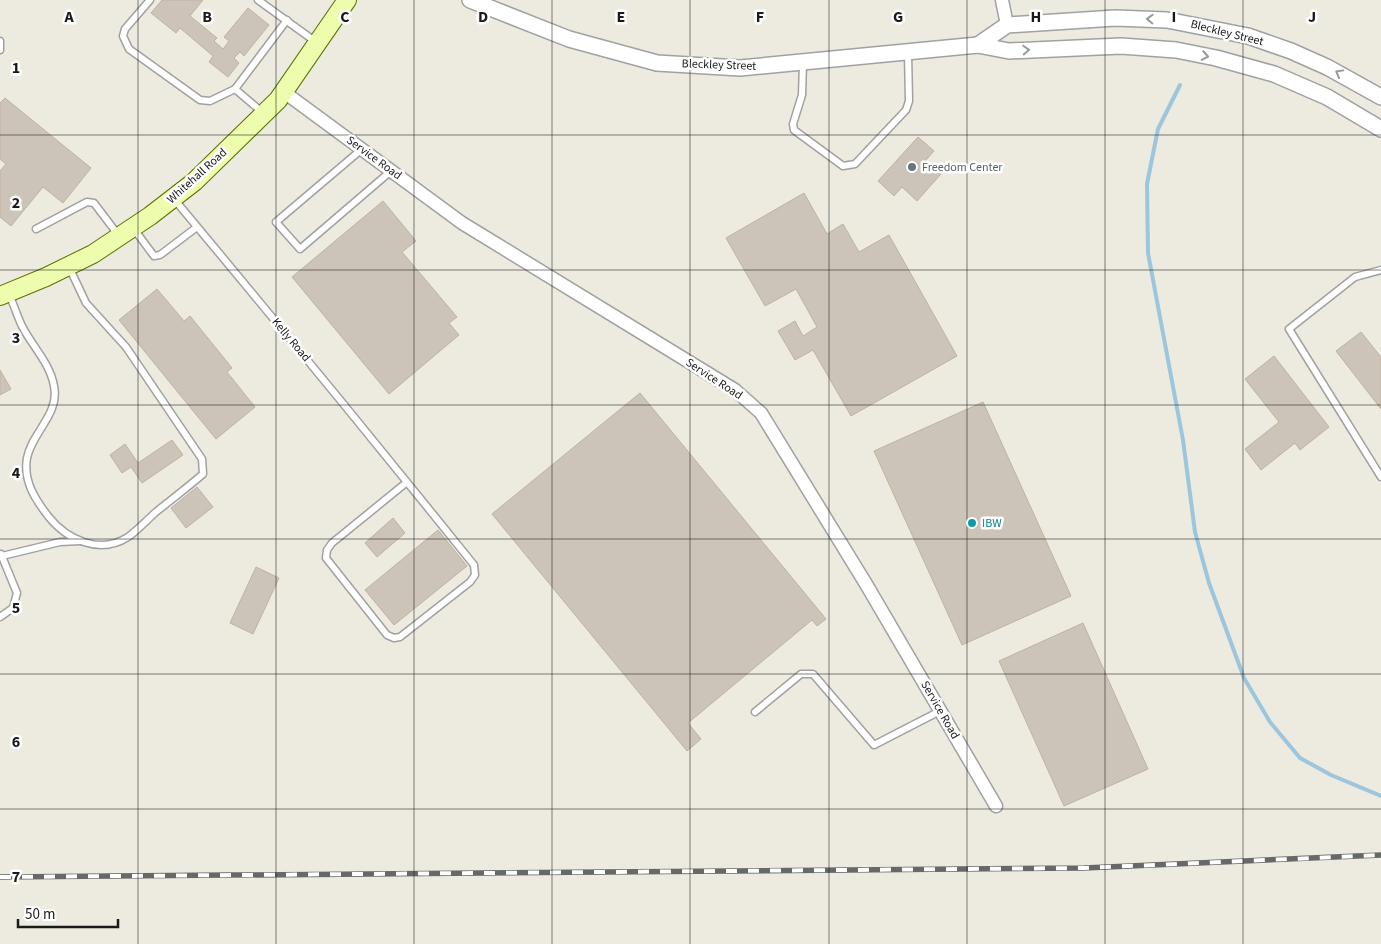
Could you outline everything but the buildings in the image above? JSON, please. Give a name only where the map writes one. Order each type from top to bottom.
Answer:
[{"type":"main road","name":"Whitehall Road","points":[[4,294],[92,254],[126,232],[194,182],[284,92],[347,0]]},
{"type":"street","name":"Bleckley Street","points":[[470,0],[569,40],[657,63],[740,68],[978,45],[1009,51],[1121,46],[1176,50],[1216,58],[1274,74],[1327,97],[1381,129]]},
{"type":"street","points":[[1002,0],[1007,25]]},
{"type":"street","name":"Bleckley Street","points":[[978,45],[1007,25],[1115,18],[1168,20],[1248,36],[1291,51],[1327,67],[1381,97]]},
{"type":"street","name":"Service Road","points":[[284,92],[462,223],[735,390],[761,413],[866,584],[996,806]]},
{"type":"lane","points":[[150,0],[125,29],[123,36],[129,49],[200,100],[210,101],[235,89],[286,20]]},
{"type":"lane","points":[[258,0],[318,44]]},
{"type":"lane","points":[[0,41],[0,50]]},
{"type":"lane","points":[[803,63],[802,95],[793,124],[794,130],[843,166],[849,166],[854,164],[906,110],[909,102],[908,53]]},
{"type":"lane","points":[[235,89],[264,114]]},
{"type":"lane","points":[[362,149],[276,222],[300,250],[392,171]]},
{"type":"lane","name":"Kelly Road","points":[[173,198],[407,482],[474,565],[475,575],[470,582],[400,638],[394,638],[387,634],[326,558],[327,550],[332,543],[407,482]]},
{"type":"lane","points":[[36,229],[87,202],[94,203],[154,256],[160,255],[197,227]]},
{"type":"lane","points":[[4,294],[46,364],[54,387],[52,412],[32,442],[27,459],[26,479],[37,503],[51,519],[72,537],[91,545],[108,545],[128,537],[203,474],[202,459],[126,347],[86,304],[69,266]]},
{"type":"lane","points":[[1381,270],[1355,278],[1289,330],[1381,477]]},
{"type":"lane","points":[[0,617],[12,608],[17,593],[1,554],[60,542],[81,541]]},
{"type":"lane","points":[[755,712],[801,674],[813,674],[874,745],[940,711]]},
{"type":"waterway","points":[[1180,85],[1158,129],[1147,184],[1148,253],[1183,440],[1195,532],[1209,583],[1244,678],[1270,722],[1300,758],[1331,775],[1381,796]]},
{"type":"railway","points":[[0,877],[1084,868],[1381,855]]},
{"type":"place","name":"Freedom Center","points":[[912,167]]},
{"type":"place","name":"IBW","points":[[972,523]]}]
